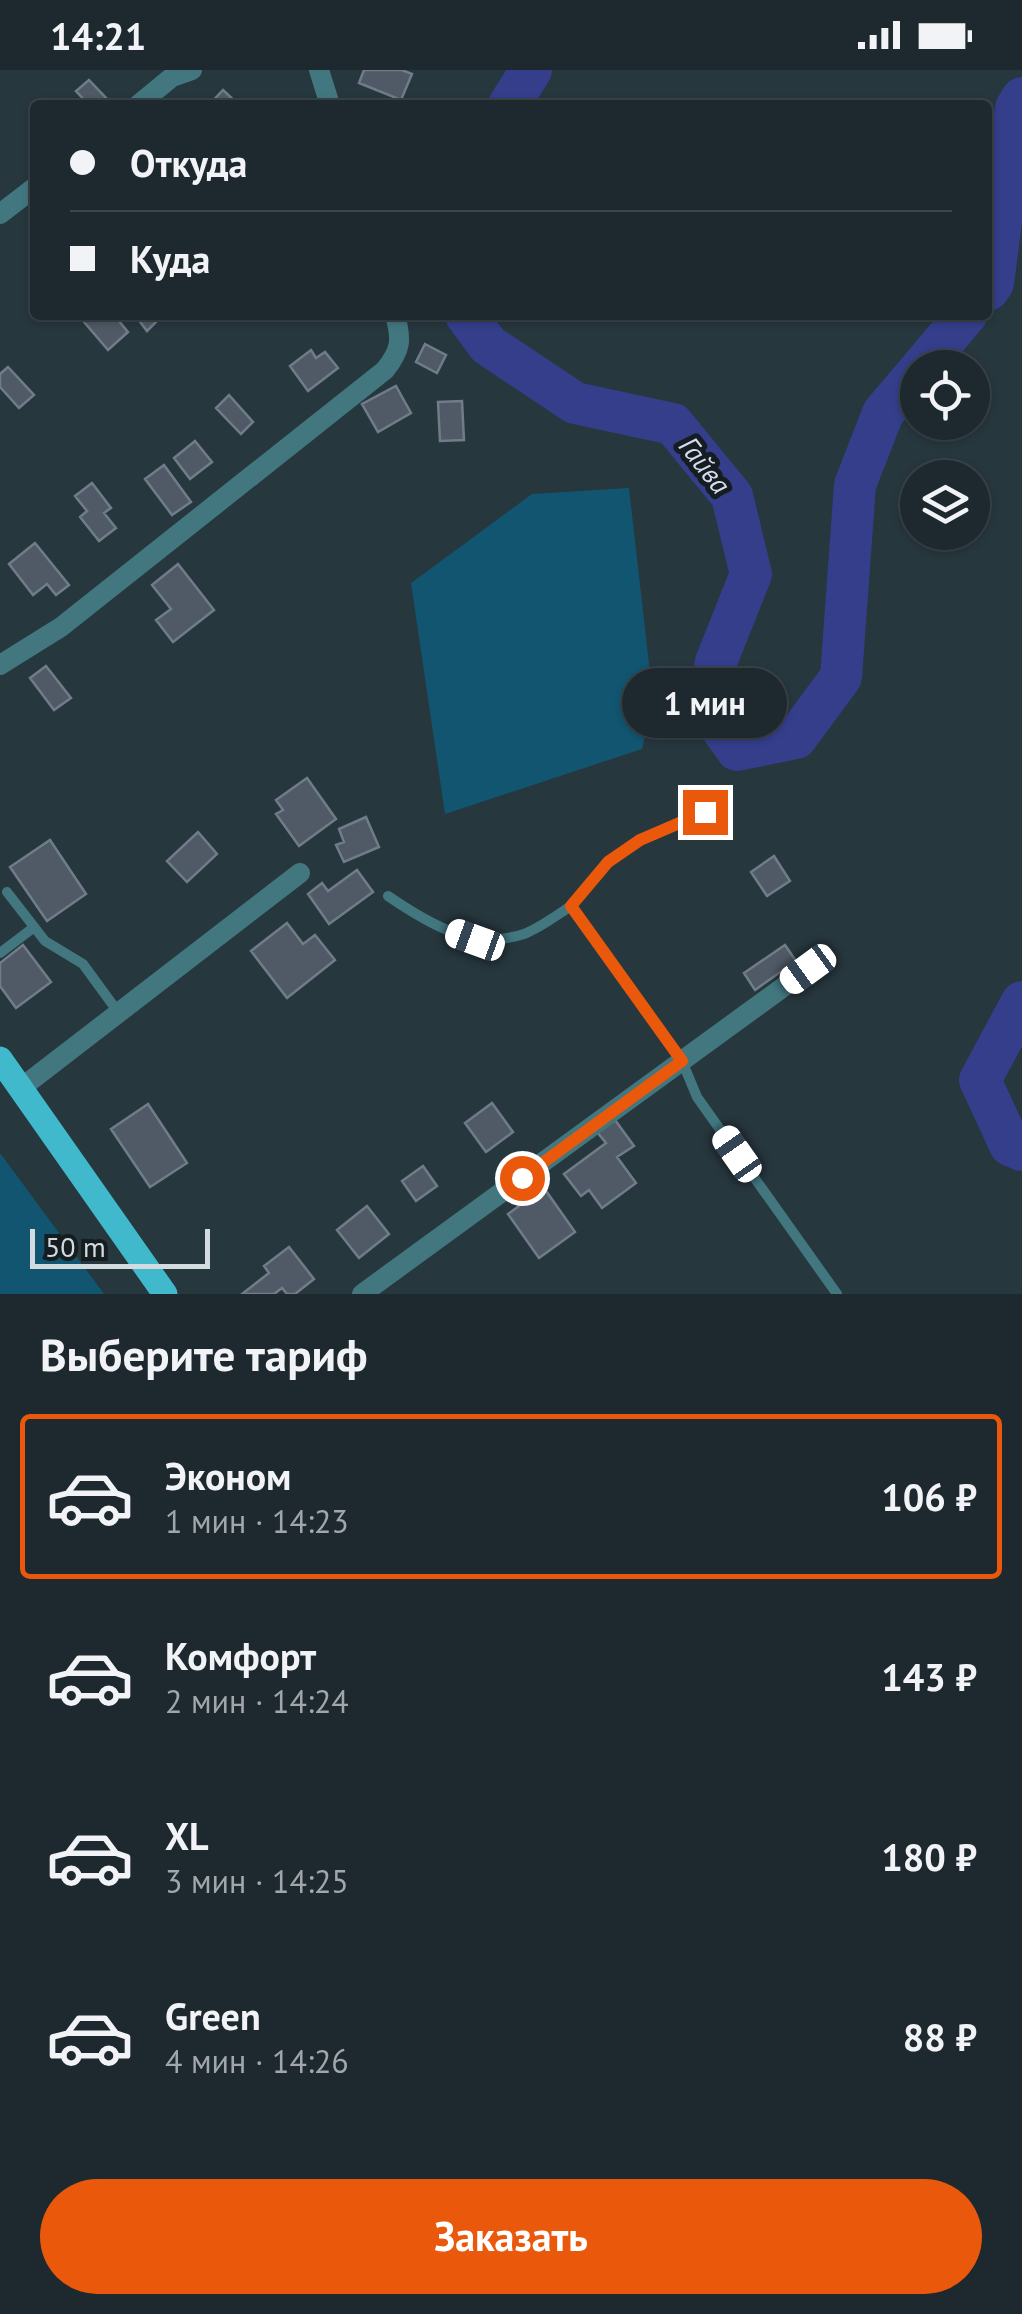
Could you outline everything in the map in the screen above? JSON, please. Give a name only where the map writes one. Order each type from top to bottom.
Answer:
[{"type":"main road","points":[[0,1059],[165,1294]]},
{"type":"street","points":[[144,100],[172,78],[192,70]]},
{"type":"street","points":[[319,70],[328,100]]},
{"type":"street","points":[[0,214],[30,190]]},
{"type":"street","points":[[0,665],[61,627],[384,370],[398,354],[402,340],[396,320]]},
{"type":"street","points":[[21,1088],[300,873]]},
{"type":"street","points":[[362,1294],[808,969]]},
{"type":"lane","points":[[388,896],[426,922],[475,940],[525,934],[571,906],[608,862],[640,840],[705,812]]},
{"type":"lane","points":[[6,892],[45,941],[82,964],[119,1013]]},
{"type":"lane","points":[[571,906],[682,1061],[698,1098],[837,1294]]},
{"type":"lane","points":[[0,953],[33,928]]},
{"type":"shaded area","points":[[629,488],[653,699],[642,749],[445,814],[411,583],[532,494]]},
{"type":"shaded area","points":[[0,1153],[104,1294],[0,1294]]},
{"type":"building","points":[[364,70],[402,70],[412,74],[401,100],[359,83]]},
{"type":"building","points":[[89,80],[107,99],[84,100],[76,91]]},
{"type":"building","points":[[223,90],[234,100],[214,100]]},
{"type":"building","points":[[118,320],[128,332],[108,350],[84,322]]},
{"type":"building","points":[[139,320],[158,320],[147,331]]},
{"type":"building","points":[[425,344],[446,355],[437,373],[416,362]]},
{"type":"building","points":[[311,350],[316,358],[325,352],[338,368],[308,391],[290,366]]},
{"type":"building","points":[[8,367],[34,395],[19,408],[0,387],[0,374]]},
{"type":"building","points":[[396,386],[411,413],[378,432],[362,404]]},
{"type":"building","points":[[229,395],[253,422],[241,434],[216,408]]},
{"type":"building","points":[[462,401],[464,440],[440,441],[438,402]]},
{"type":"building","points":[[195,441],[212,462],[190,479],[174,458]]},
{"type":"building","points":[[164,465],[191,502],[172,515],[145,479]]},
{"type":"building","points":[[92,483],[111,508],[104,513],[116,528],[99,541],[80,517],[87,511],[75,496]]},
{"type":"building","points":[[35,543],[69,585],[56,595],[47,584],[33,595],[9,564]]},
{"type":"building","points":[[178,564],[214,610],[173,642],[156,620],[171,609],[152,585]]},
{"type":"building","points":[[46,666],[71,698],[54,710],[30,678]]},
{"type":"building","points":[[307,778],[336,819],[299,846],[276,814],[283,810],[276,800]]},
{"type":"building","points":[[366,817],[379,847],[344,862],[336,845],[344,842],[339,829]]},
{"type":"building","points":[[198,832],[217,854],[187,882],[167,861]]},
{"type":"building","points":[[50,840],[86,894],[47,921],[10,867]]},
{"type":"building","points":[[774,856],[790,881],[767,896],[751,872]]},
{"type":"building","points":[[357,870],[373,892],[329,924],[308,894],[322,883],[328,891]]},
{"type":"building","points":[[287,923],[303,944],[315,935],[335,960],[287,998],[251,951]]},
{"type":"building","points":[[23,945],[51,982],[16,1008],[0,986],[0,963]]},
{"type":"building","points":[[785,945],[796,961],[755,990],[744,973]]},
{"type":"building","points":[[492,1103],[513,1132],[486,1152],[465,1123]]},
{"type":"building","points":[[148,1104],[187,1163],[150,1187],[111,1129]]},
{"type":"building","points":[[615,1120],[634,1146],[617,1157],[636,1183],[602,1208],[589,1190],[581,1196],[564,1174],[606,1143],[597,1132]]},
{"type":"building","points":[[423,1166],[437,1186],[416,1201],[402,1181]]},
{"type":"building","points":[[544,1188],[575,1232],[539,1258],[508,1214]]},
{"type":"building","points":[[367,1206],[389,1234],[359,1258],[337,1230]]},
{"type":"building","points":[[289,1247],[314,1279],[295,1294],[287,1294],[282,1288],[274,1294],[242,1294],[269,1273],[264,1266]]},
{"type":"waterway","name":"Гайва","points":[[512,100],[531,70]]},
{"type":"waterway","name":"Гайва","points":[[992,284],[1016,108],[1022,98]]},
{"type":"waterway","name":"Гайва","points":[[470,320],[488,345],[575,403],[673,424],[732,496],[751,574],[716,662],[707,708],[737,750],[796,738],[841,677],[855,485],[883,413],[900,393]]},
{"type":"waterway","name":"Гайва","points":[[936,350],[962,320]]},
{"type":"waterway","name":"Гайва","points":[[1022,1002],[980,1080],[1010,1145],[1022,1150]]},
{"type":"route","points":[[522,1178],[682,1061],[571,906],[608,862],[640,840],[705,812]]}]
